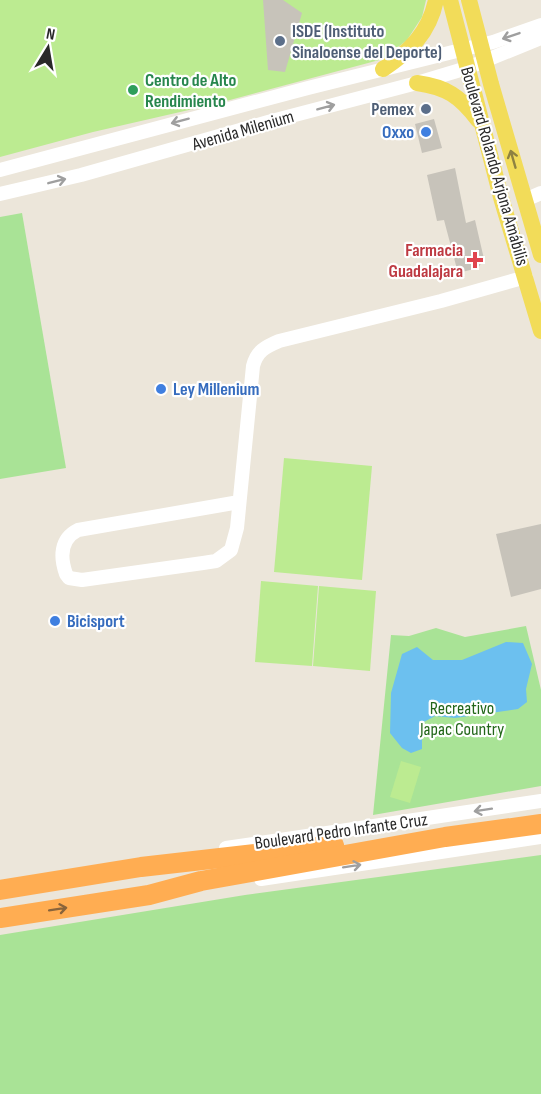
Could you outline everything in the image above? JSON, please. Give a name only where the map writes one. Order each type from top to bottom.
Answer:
[{"type":"highway","name":"Boulevard Pedro Infante Cruz","points":[[0,890],[141,867],[327,846],[541,814]]},
{"type":"highway","name":"Boulevard Pedro Infante Cruz","points":[[0,918],[149,895],[201,881],[445,837],[541,824]]},
{"type":"main road","points":[[383,69],[406,53],[419,40],[430,22],[436,0]]},
{"type":"main road","name":"Boulevard Rolando Arjona Amábilis","points":[[450,0],[502,201],[541,331]]},
{"type":"main road","name":"Boulevard Rolando Arjona Amábilis","points":[[469,0],[541,255]]},
{"type":"main road","points":[[417,83],[435,86],[451,93],[467,107],[482,126]]},
{"type":"street","points":[[483,52],[541,26]]},
{"type":"street","points":[[483,52],[541,38]]},
{"type":"street","name":"Avenida Milenium","points":[[0,170],[463,49],[483,52]]},
{"type":"street","name":"Avenida Milenium","points":[[1,191],[81,175],[417,83],[467,68],[483,52]]},
{"type":"street","points":[[525,200],[541,193]]},
{"type":"street","points":[[239,502],[78,530],[64,542],[62,549],[66,574],[74,579],[82,580],[216,561],[231,550],[235,538],[239,502],[253,366],[261,350],[279,342],[526,277]]},
{"type":"street","name":"Boulevard Pedro Infante Cruz","points":[[141,867],[230,848],[541,801]]},
{"type":"street","name":"Boulevard Pedro Infante Cruz","points":[[149,895],[541,837]]},
{"type":"green space","name":"Centro de Alto Rendimiento","points":[[0,0],[426,0],[422,17],[407,40],[383,59],[215,104],[93,132],[0,157]]},
{"type":"green space","points":[[22,213],[66,468],[0,479],[0,217]]},
{"type":"green space","points":[[284,458],[372,466],[362,580],[274,572]]},
{"type":"green space","points":[[261,581],[318,586],[312,666],[255,662]]},
{"type":"green space","points":[[319,586],[376,591],[370,671],[313,666]]},
{"type":"green space","name":"Recreativo Japac Country","points":[[526,626],[541,690],[541,786],[373,815],[391,635],[409,636],[436,628],[465,637]]},
{"type":"green space","points":[[401,761],[421,767],[410,803],[390,797]]},
{"type":"green space","points":[[541,855],[541,1094],[0,1094],[0,935],[245,895]]},
{"type":"water","points":[[506,642],[523,643],[532,664],[526,689],[527,702],[518,709],[455,718],[435,716],[422,723],[422,749],[411,753],[402,748],[390,733],[391,693],[402,654],[417,647],[433,660],[462,660]]},
{"type":"building","name":"ISDE (Instituto Sinaloense del Deporte)","points":[[263,0],[283,0],[302,13],[285,72],[268,70]]},
{"type":"building","points":[[434,119],[442,148],[422,153],[415,124]]},
{"type":"building","points":[[455,168],[466,223],[475,220],[484,259],[478,268],[458,273],[444,220],[437,221],[427,175]]},
{"type":"building","points":[[541,524],[541,589],[511,597],[496,534]]},
{"type":"place","name":"ISDE (Instituto Sinaloense del Deporte)","points":[[280,41]]},
{"type":"place","name":"Centro de Alto Rendimiento","points":[[133,90]]},
{"type":"place","name":"Pemex","points":[[426,109]]},
{"type":"place","name":"Oxxo","points":[[426,132]]},
{"type":"place","name":"Farmacia Guadalajara","points":[[475,260]]},
{"type":"place","name":"Ley Millenium","points":[[161,389]]},
{"type":"place","name":"Bicisport","points":[[55,621]]}]
